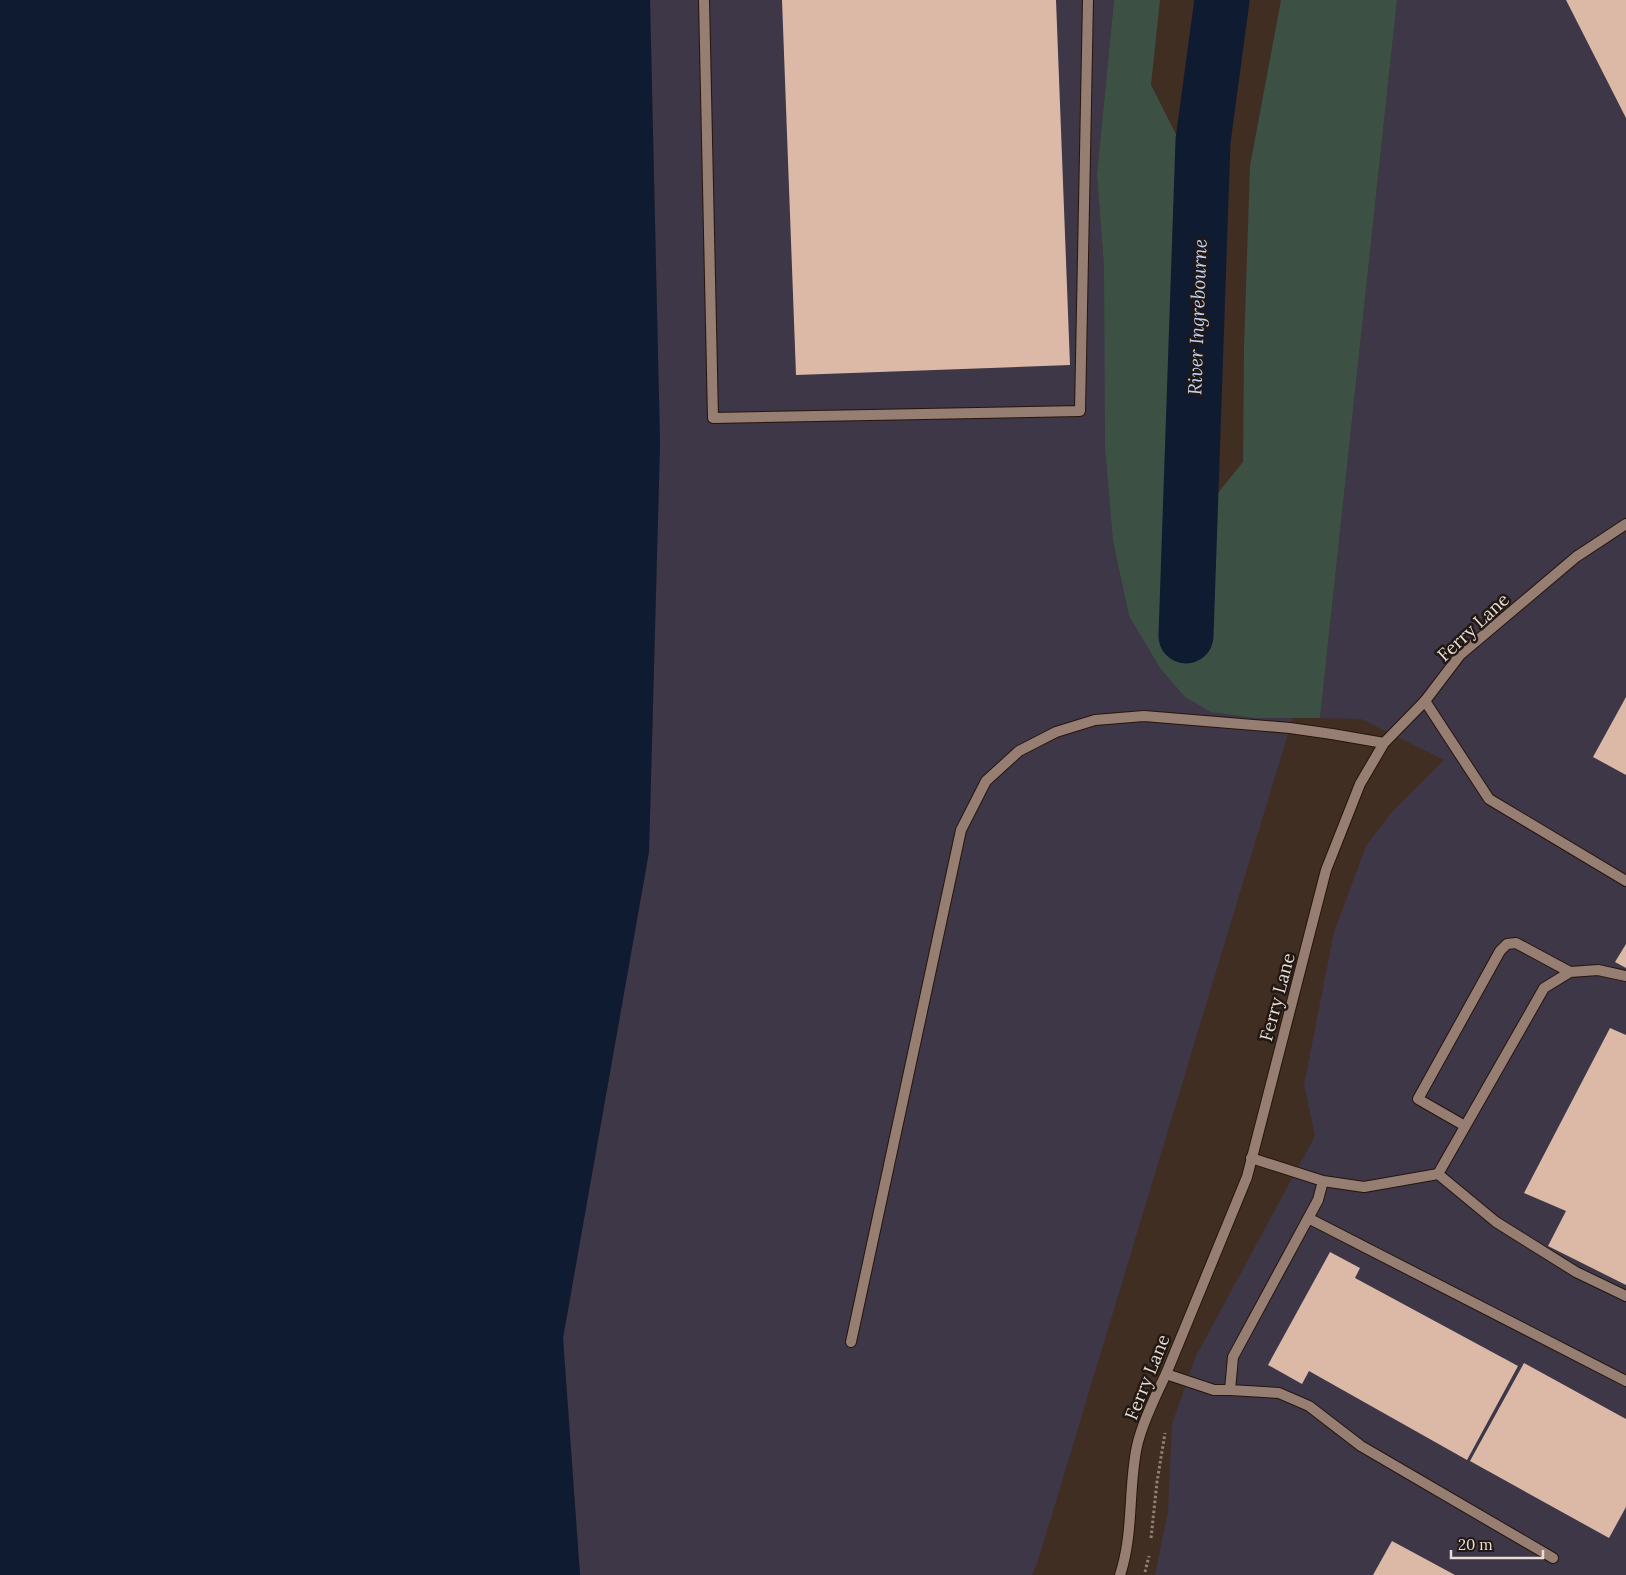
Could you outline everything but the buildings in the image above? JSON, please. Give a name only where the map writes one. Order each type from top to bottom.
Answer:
[{"type":"street","points":[[704,0],[713,418],[1080,411],[1088,0]]},
{"type":"street","name":"Ferry Lane","points":[[1120,1575],[1128,1542],[1137,1445],[1154,1398],[1166,1374],[1246,1177],[1326,870],[1360,784],[1384,743],[1425,701],[1460,655],[1576,557],[1626,524]]},
{"type":"street","points":[[1425,701],[1489,799],[1626,881]]},
{"type":"street","points":[[851,1342],[961,830],[986,781],[1019,751],[1056,732],[1095,720],[1144,716],[1290,728],[1384,743]]},
{"type":"street","points":[[1465,1126],[1418,1099],[1500,951],[1507,944],[1516,942],[1570,972]]},
{"type":"street","points":[[1438,1174],[1544,988],[1570,972],[1598,970],[1626,976]]},
{"type":"street","points":[[1251,1158],[1323,1181],[1364,1187],[1438,1174],[1496,1222],[1576,1272],[1626,1296]]},
{"type":"street","points":[[1230,1390],[1233,1357],[1318,1200],[1323,1181]]},
{"type":"street","points":[[1308,1218],[1626,1381]]},
{"type":"street","points":[[1166,1374],[1214,1390],[1279,1393],[1309,1406],[1361,1446],[1552,1558]]},
{"type":"path","points":[[1151,1541],[1157,1482],[1165,1435]]},
{"type":"path","points":[[1144,1575],[1150,1549]]},
{"type":"shaded area","points":[[650,0],[1114,0],[1097,175],[1104,266],[1113,541],[1129,616],[1160,668],[1255,718],[1293,717],[1037,1564],[1032,1575],[580,1575],[563,1338],[649,852],[660,444]]},
{"type":"shaded area","points":[[1397,0],[1626,0],[1626,1575],[1155,1575],[1168,1511],[1172,1424],[1196,1356],[1315,1136],[1304,1085],[1334,932],[1366,846],[1391,813],[1444,760],[1361,719],[1320,718]]},
{"type":"green space","points":[[1114,0],[1160,0],[1151,85],[1185,152],[1187,287],[1172,527],[1172,592],[1197,596],[1205,509],[1243,462],[1244,349],[1250,166],[1281,0],[1397,0],[1320,718],[1255,718],[1211,712],[1185,697],[1160,668],[1129,616],[1113,541],[1105,447],[1104,266],[1097,175]]},
{"type":"water","points":[[0,0],[650,0],[660,444],[649,852],[563,1338],[580,1575],[0,1575]]},
{"type":"waterway","name":"River Ingrebourne","points":[[1186,636],[1203,141],[1222,0]]}]
